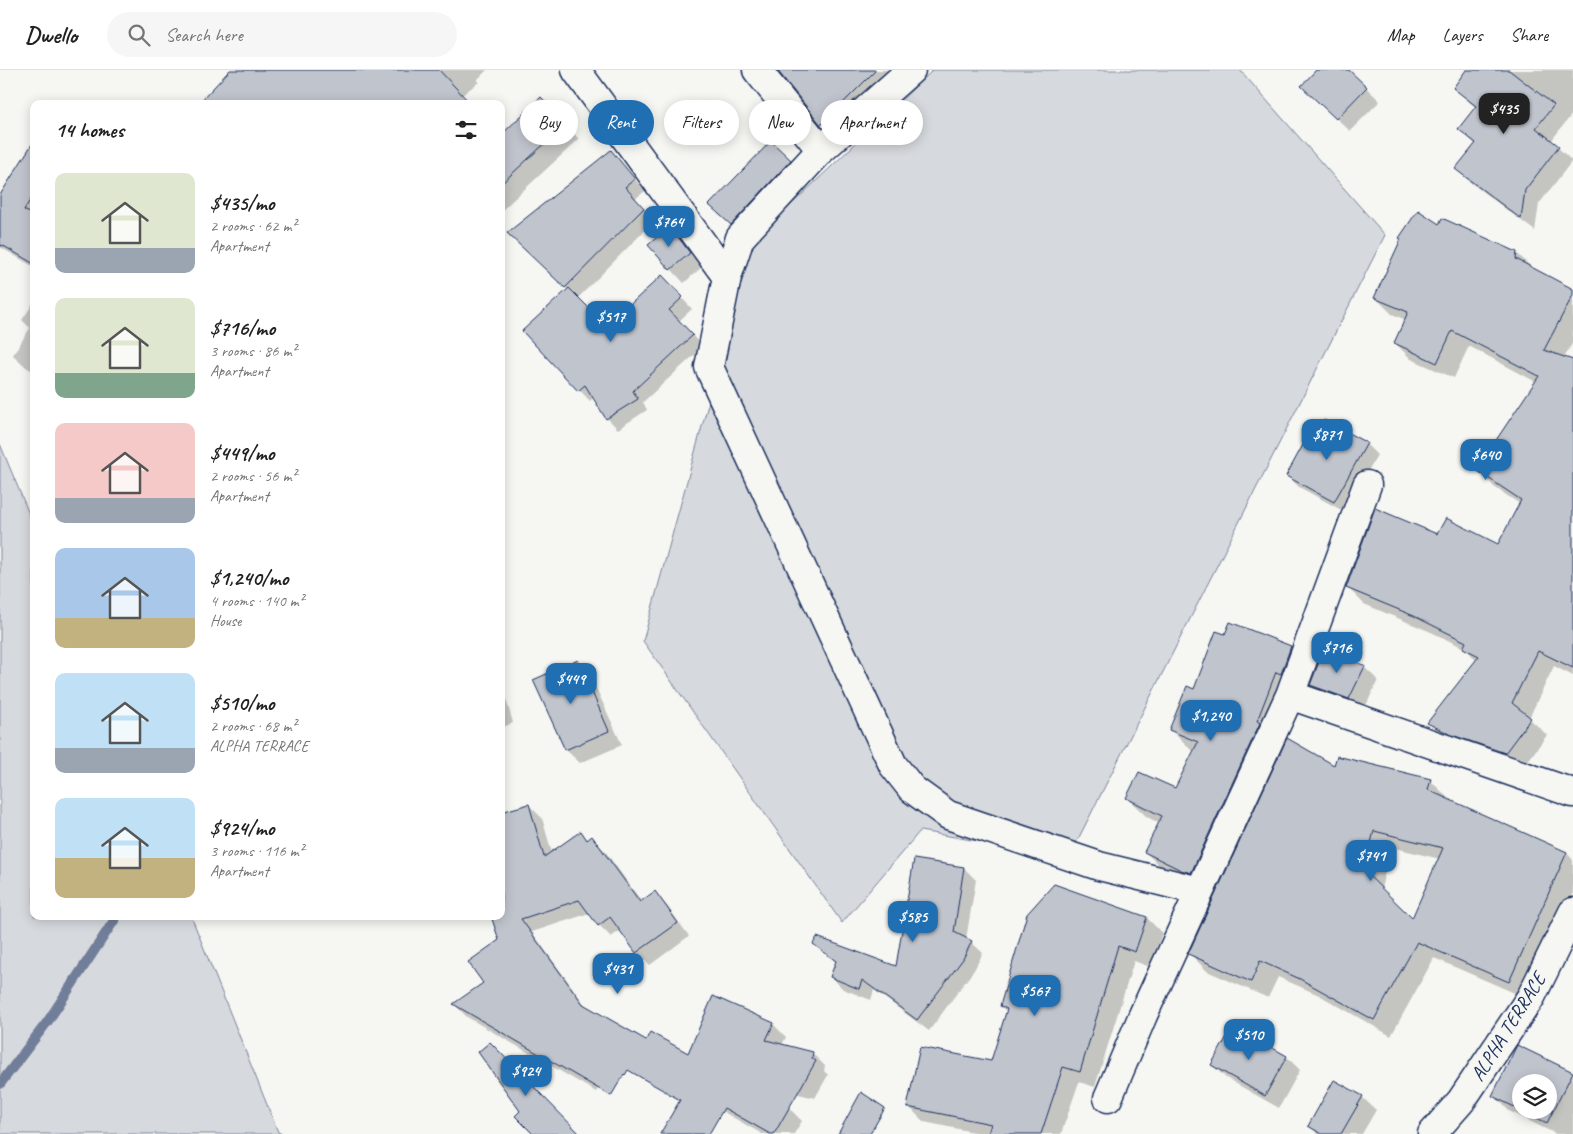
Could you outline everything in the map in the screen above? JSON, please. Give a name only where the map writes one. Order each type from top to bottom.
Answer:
[{"type":"street","points":[[576,70],[727,277]]},
{"type":"street","points":[[757,70],[821,150]]},
{"type":"street","points":[[911,70],[821,150],[740,238],[727,277],[709,367],[893,765],[912,789],[948,815],[1099,866],[1200,891]]},
{"type":"street","points":[[1108,1098],[1143,1015],[1290,695],[1367,485]]},
{"type":"street","points":[[1290,695],[1573,793]]},
{"type":"street","name":"ALPHA TERRACE","points":[[1432,1134],[1461,1100],[1531,997],[1573,912]]},
{"type":"shaded area","points":[[933,70],[1240,70],[1385,235],[1069,857],[920,831],[842,923],[643,641],[753,241],[854,145],[923,145],[923,100],[901,100]]},
{"type":"shaded area","points":[[0,444],[30,516],[30,920],[193,920],[278,1132],[282,1134],[0,1134]]},
{"type":"building","points":[[230,70],[439,70],[467,100],[202,100]]},
{"type":"building","points":[[777,70],[876,70],[846,100],[821,100],[821,125],[811,112],[811,100],[801,100]]},
{"type":"building","points":[[1316,70],[1349,70],[1367,87],[1336,119],[1301,86]]},
{"type":"building","points":[[1466,70],[1509,70],[1554,105],[1536,128],[1559,146],[1525,190],[1521,219],[1455,169],[1476,143],[1458,129],[1476,106],[1453,88]]},
{"type":"building","points":[[520,117],[520,145],[543,145],[505,180],[505,131]]},
{"type":"building","points":[[767,145],[775,145],[791,160],[731,225],[709,205]]},
{"type":"building","points":[[30,147],[30,200],[24,210],[30,214],[30,262],[2,245],[0,247],[0,195]]},
{"type":"building","points":[[611,150],[635,179],[625,187],[644,208],[565,288],[507,233]]},
{"type":"building","points":[[1418,210],[1439,224],[1442,218],[1517,252],[1516,259],[1573,289],[1573,295],[1544,350],[1573,360],[1573,668],[1538,651],[1512,703],[1531,718],[1505,753],[1452,735],[1427,723],[1479,656],[1463,648],[1466,642],[1414,616],[1346,588],[1375,508],[1437,534],[1446,518],[1498,544],[1521,500],[1476,470],[1539,376],[1452,331],[1437,363],[1394,343],[1408,312],[1374,298],[1401,239],[1399,238]]},
{"type":"building","points":[[670,226],[690,253],[670,270],[648,245]]},
{"type":"building","points":[[662,275],[683,297],[669,310],[693,335],[633,391],[638,399],[606,419],[585,385],[578,391],[522,331],[569,288],[607,326]]},
{"type":"building","points":[[1324,420],[1367,443],[1334,502],[1286,476],[1304,443],[1311,446]]},
{"type":"building","points":[[1230,622],[1291,646],[1281,674],[1276,672],[1257,721],[1260,723],[1191,873],[1144,852],[1162,816],[1126,798],[1139,772],[1175,788],[1198,742],[1169,730],[1187,686],[1194,689],[1216,631],[1225,634]]},
{"type":"building","points":[[1328,649],[1365,666],[1349,699],[1310,685],[1321,657],[1323,658]]},
{"type":"building","points":[[578,660],[609,731],[565,750],[533,680]]},
{"type":"building","points":[[1287,738],[1334,765],[1337,756],[1431,779],[1428,790],[1567,852],[1509,982],[1417,942],[1374,1020],[1300,979],[1260,961],[1251,982],[1188,954]],"holes":[[[1374,831],[1443,848],[1412,918],[1364,871]]]},
{"type":"building","points":[[529,804],[544,857],[581,831],[587,840],[592,836],[640,902],[655,891],[678,923],[636,953],[610,917],[598,926],[579,900],[521,919],[583,1004],[646,1040],[650,1032],[688,1053],[713,996],[774,1023],[766,1040],[813,1052],[812,1058],[816,1061],[774,1134],[770,1134],[724,1108],[709,1134],[660,1134],[680,1100],[628,1070],[611,1096],[453,1004],[483,983],[468,962],[499,940],[492,920],[505,920],[505,811]]},
{"type":"building","points":[[914,859],[964,867],[954,932],[972,941],[963,959],[917,1020],[862,980],[859,989],[830,977],[836,961],[813,944],[817,937],[896,966]]},
{"type":"building","points":[[1054,884],[1147,917],[1135,952],[1118,946],[1080,1072],[1063,1067],[1041,1134],[988,1134],[991,1124],[907,1107],[920,1047],[991,1061],[1007,1009],[1000,1006],[1027,914]]},
{"type":"building","points":[[1233,1026],[1287,1056],[1265,1096],[1211,1065]]},
{"type":"building","points":[[490,1042],[580,1134],[533,1134],[515,1116],[520,1111],[478,1052]]},
{"type":"building","points":[[1517,1045],[1573,1072],[1557,1103],[1557,1074],[1512,1074],[1512,1106],[1492,1096]]},
{"type":"building","points":[[1334,1080],[1363,1096],[1341,1134],[1322,1134],[1308,1126]]},
{"type":"building","points":[[861,1092],[885,1108],[870,1134],[838,1134]]},
{"type":"building","points":[[1539,1119],[1549,1119],[1547,1123]]},
{"type":"waterway","points":[[0,1084],[48,1021],[114,920]]}]
